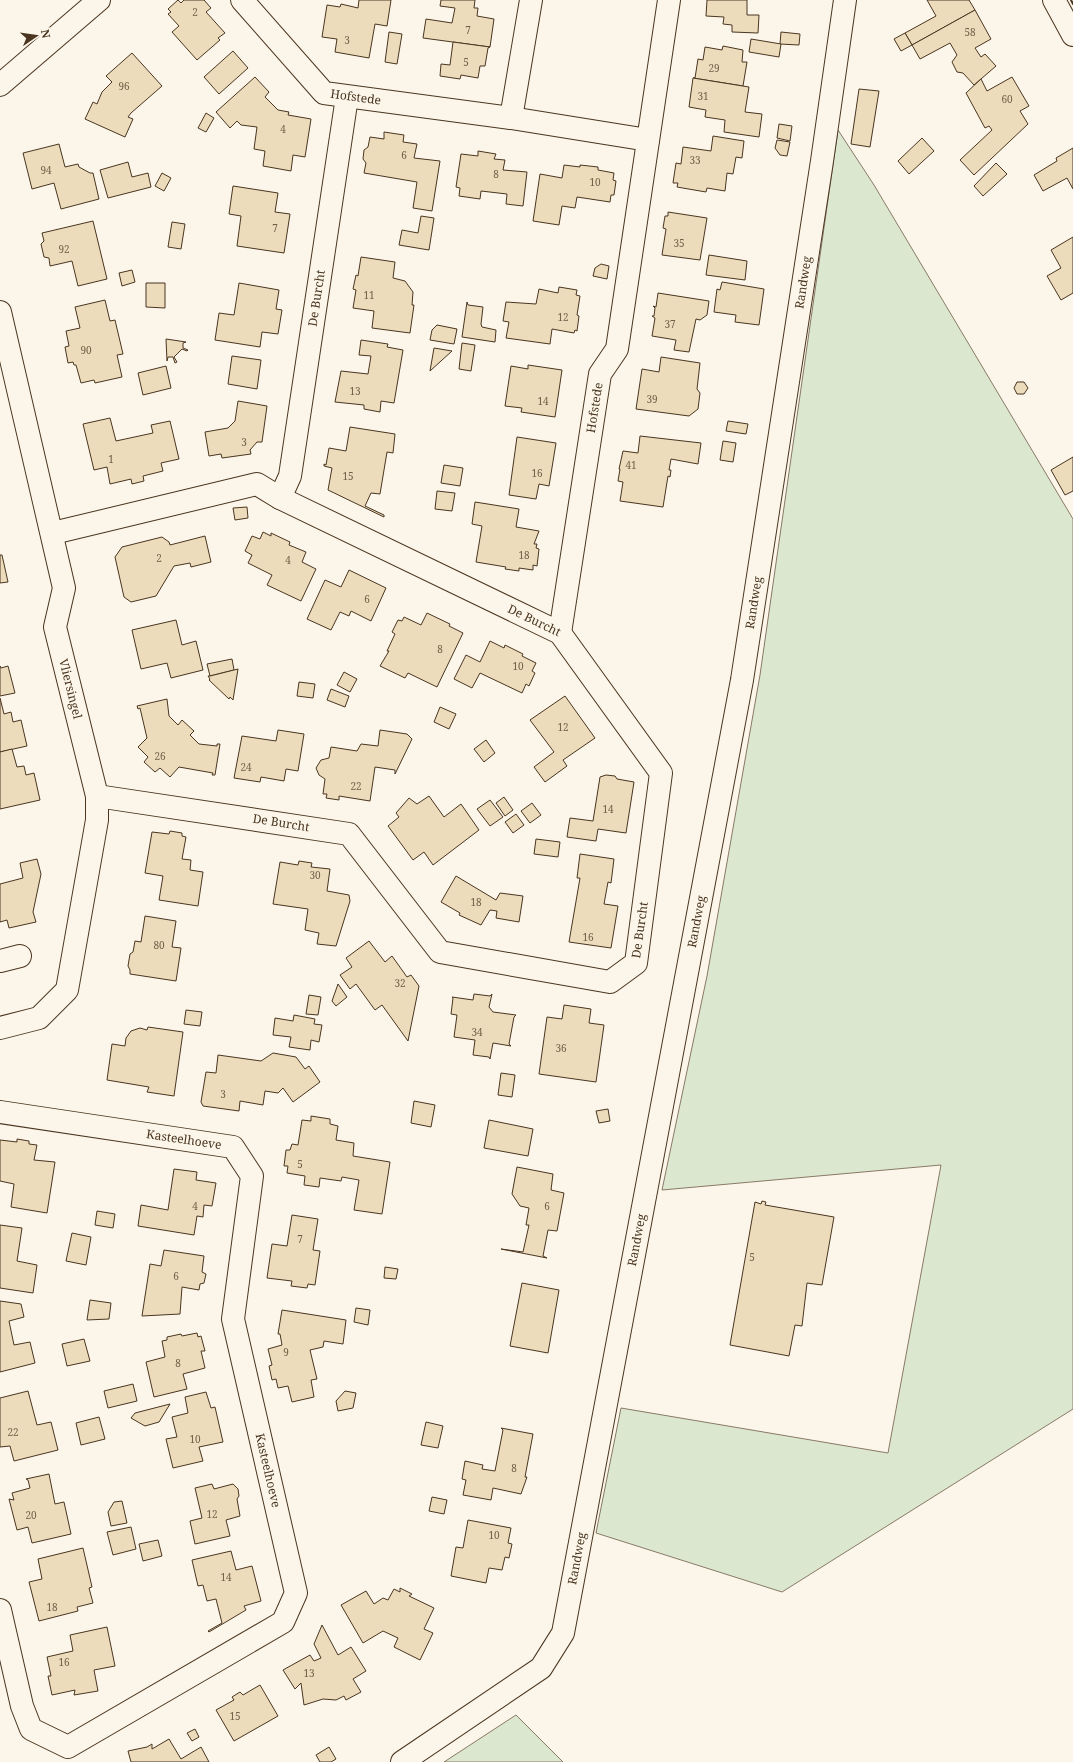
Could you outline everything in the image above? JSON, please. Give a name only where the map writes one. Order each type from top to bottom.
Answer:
[{"type":"street","points":[[0,84],[99,0]]},
{"type":"street","name":"Hofstede","points":[[242,0],[324,93],[511,118],[648,140]]},
{"type":"street","points":[[511,118],[531,0]]},
{"type":"street","name":"Hofstede","points":[[560,633],[600,374],[617,349],[669,0]]},
{"type":"street","name":"Randweg","points":[[402,1762],[541,1668],[563,1633],[742,680],[822,161],[845,0]]},
{"type":"street","points":[[1054,0],[1073,35]]},
{"type":"street","name":"De Burcht","points":[[280,498],[290,476],[347,97]]},
{"type":"street","name":"Vliersingel","points":[[0,312],[53,533],[64,588],[55,627],[97,796],[97,820],[67,990],[39,1018],[0,1028]]},
{"type":"street","name":"De Burcht","points":[[53,533],[257,484],[280,498],[560,633],[661,773],[636,963],[610,982],[440,952],[349,834],[97,796]]},
{"type":"street","name":"Kasteelhoeve","points":[[0,1112],[233,1147],[252,1176],[233,1318],[296,1593],[283,1622],[68,1747],[31,1729],[22,1706],[0,1610]]},
{"type":"green space","points":[[838,130],[874,185],[1073,519],[1073,1409],[782,1592],[596,1533],[621,1408],[888,1453],[941,1165],[662,1190],[707,976],[760,675]]},
{"type":"green space","points":[[516,1715],[563,1762],[444,1762]]},
{"type":"building","points":[[178,0],[181,3],[184,0],[204,0],[211,8],[206,12],[225,33],[218,38],[220,40],[197,60],[172,32],[179,26],[168,14],[171,12],[168,9]]},
{"type":"building","points":[[359,0],[391,0],[387,26],[375,24],[369,58],[335,52],[337,39],[322,37],[327,5],[340,7],[341,4],[358,8]]},
{"type":"building","points":[[441,0],[475,0],[474,8],[478,8],[477,16],[494,19],[490,47],[423,38],[426,19],[452,23],[455,8],[440,6]]},
{"type":"building","points":[[707,0],[747,0],[747,15],[759,15],[758,33],[732,32],[732,25],[723,24],[724,17],[706,16]]},
{"type":"building","points":[[927,0],[969,0],[975,10],[912,45],[905,33],[936,16]]},
{"type":"building","points":[[975,10],[991,39],[975,48],[981,57],[985,54],[996,66],[974,85],[963,73],[957,72],[952,62],[957,55],[950,43],[920,59],[912,45]]},
{"type":"building","points":[[389,32],[402,34],[397,64],[385,62]]},
{"type":"building","points":[[781,32],[800,34],[799,45],[780,44]]},
{"type":"building","points":[[905,33],[912,45],[901,51],[894,39]]},
{"type":"building","points":[[751,39],[781,44],[779,57],[749,52]]},
{"type":"building","points":[[453,42],[490,47],[488,48],[485,66],[480,66],[478,78],[461,75],[460,79],[440,76],[441,64],[450,65]]},
{"type":"building","points":[[723,46],[743,50],[742,62],[747,62],[743,86],[693,78],[695,78],[698,59],[703,60],[705,47],[722,50]]},
{"type":"building","points":[[233,51],[248,68],[219,94],[204,77]]},
{"type":"building","points":[[132,53],[162,86],[128,117],[133,119],[125,137],[85,119],[93,102],[97,104],[102,92],[112,82],[106,76]]},
{"type":"building","points":[[255,77],[269,92],[265,97],[278,110],[289,112],[288,115],[311,119],[305,157],[293,155],[291,171],[263,166],[265,151],[254,149],[257,127],[241,125],[237,121],[230,128],[216,112]]},
{"type":"building","points":[[1012,77],[1029,106],[1020,111],[1028,124],[974,175],[960,160],[992,130],[989,126],[985,128],[966,93],[981,79],[987,91]]},
{"type":"building","points":[[693,78],[749,87],[745,112],[762,114],[759,137],[724,132],[725,120],[705,117],[706,110],[689,107]]},
{"type":"building","points":[[859,89],[879,91],[870,147],[851,144]]},
{"type":"building","points":[[206,113],[214,118],[206,132],[198,128]]},
{"type":"building","points":[[779,124],[792,126],[790,141],[777,138]]},
{"type":"building","points":[[384,132],[404,135],[403,142],[417,144],[414,158],[440,161],[432,211],[413,208],[417,182],[364,173],[366,163],[363,159],[364,150],[368,147],[370,137],[384,139]]},
{"type":"building","points":[[713,136],[744,141],[742,158],[736,157],[733,174],[727,173],[725,191],[707,188],[706,192],[677,187],[678,183],[673,183],[676,163],[681,164],[683,147],[711,151]]},
{"type":"building","points":[[922,138],[934,151],[909,174],[898,161]]},
{"type":"building","points":[[777,140],[790,142],[787,156],[780,155],[775,148]]},
{"type":"building","points":[[59,144],[65,167],[78,164],[79,167],[93,173],[99,199],[61,209],[54,183],[32,189],[23,153]]},
{"type":"building","points":[[1073,148],[1073,189],[1067,178],[1043,191],[1034,175],[1057,161],[1056,158]]},
{"type":"building","points":[[478,151],[496,154],[494,159],[505,160],[503,170],[527,172],[523,206],[506,204],[507,194],[481,191],[480,199],[459,196],[460,188],[456,187],[461,154],[478,156]]},
{"type":"building","points":[[128,162],[132,177],[148,173],[151,187],[108,198],[100,170]]},
{"type":"building","points":[[996,163],[1007,174],[983,196],[974,186]]},
{"type":"building","points":[[564,165],[598,167],[598,170],[614,173],[613,180],[616,181],[614,195],[611,195],[610,202],[577,197],[575,208],[562,206],[559,225],[533,221],[540,174],[562,178]]},
{"type":"building","points":[[162,173],[171,178],[164,191],[155,186]]},
{"type":"building","points":[[233,186],[278,193],[275,212],[290,214],[284,253],[237,246],[241,216],[229,214]]},
{"type":"building","points":[[668,212],[707,218],[700,260],[662,255],[666,229],[663,228],[665,216],[668,216]]},
{"type":"building","points":[[421,216],[434,218],[429,250],[399,245],[402,230],[418,233]]},
{"type":"building","points":[[93,221],[107,279],[78,286],[72,261],[50,266],[49,258],[44,257],[41,244],[44,241],[42,233]]},
{"type":"building","points":[[172,222],[185,224],[181,249],[168,247]]},
{"type":"building","points":[[1073,237],[1073,293],[1061,300],[1047,276],[1061,268],[1051,250]]},
{"type":"building","points":[[709,255],[747,261],[745,280],[706,275]]},
{"type":"building","points":[[361,257],[395,262],[393,278],[405,281],[413,292],[412,305],[414,305],[410,333],[372,328],[374,311],[353,308],[356,290],[353,289],[356,275],[358,276]]},
{"type":"building","points":[[601,264],[609,266],[607,279],[593,276],[595,268]]},
{"type":"building","points":[[132,270],[135,282],[122,286],[119,273]]},
{"type":"building","points":[[722,282],[764,289],[759,325],[735,322],[736,315],[714,312],[717,289],[720,290]]},
{"type":"building","points":[[146,283],[165,283],[165,308],[146,307]]},
{"type":"building","points":[[239,283],[279,290],[276,309],[282,310],[278,334],[262,332],[260,347],[215,340],[219,313],[234,315]]},
{"type":"building","points":[[559,287],[577,290],[576,295],[580,296],[577,315],[579,316],[577,331],[575,330],[574,333],[552,329],[550,344],[506,338],[509,322],[503,321],[506,302],[536,304],[539,289],[558,293]]},
{"type":"building","points":[[658,293],[709,301],[707,315],[700,320],[696,319],[689,352],[674,350],[676,340],[652,336],[655,318],[652,316],[654,316],[655,308],[653,306],[656,307]]},
{"type":"building","points":[[105,300],[110,321],[115,320],[123,354],[117,355],[122,377],[95,383],[94,380],[81,383],[76,365],[74,365],[73,362],[68,363],[65,347],[69,346],[66,331],[80,328],[75,307]]},
{"type":"building","points":[[467,302],[468,305],[483,307],[482,327],[496,330],[495,342],[462,337]]},
{"type":"building","points":[[437,325],[457,329],[454,344],[430,340],[432,330]]},
{"type":"building","points":[[166,339],[186,342],[183,343],[183,348],[188,350],[182,349],[174,357],[177,362],[175,363],[173,357],[168,357],[167,361]]},
{"type":"building","points":[[361,340],[388,344],[387,347],[403,350],[394,403],[381,401],[380,412],[364,409],[364,405],[335,402],[341,371],[368,374],[371,356],[359,355]]},
{"type":"building","points":[[462,343],[475,345],[471,371],[459,369]]},
{"type":"building","points":[[434,348],[452,351],[430,371]]},
{"type":"building","points":[[232,356],[261,360],[257,389],[228,384]]},
{"type":"building","points":[[661,357],[700,363],[697,389],[700,393],[698,409],[689,416],[636,409],[642,369],[659,372]]},
{"type":"building","points":[[528,365],[562,370],[555,417],[521,412],[522,408],[505,406],[511,366],[528,369]]},
{"type":"building","points":[[166,366],[171,388],[143,395],[138,373]]},
{"type":"building","points":[[1017,382],[1024,382],[1028,388],[1024,394],[1017,394],[1014,388]]},
{"type":"building","points":[[238,401],[267,406],[262,442],[257,442],[250,450],[251,454],[222,458],[221,454],[209,456],[205,432],[228,428],[235,421]]},
{"type":"building","points":[[110,418],[116,441],[153,433],[151,425],[170,421],[179,459],[161,463],[163,471],[143,476],[144,481],[132,484],[131,479],[110,484],[107,467],[94,470],[83,424]]},
{"type":"building","points":[[728,421],[748,424],[746,434],[726,431]]},
{"type":"building","points":[[350,427],[395,434],[393,453],[387,452],[380,494],[371,493],[365,506],[384,515],[384,517],[328,490],[332,468],[324,466],[324,464],[326,465],[329,448],[346,451]]},
{"type":"building","points":[[640,436],[701,443],[698,464],[671,459],[669,470],[671,470],[670,477],[668,476],[663,507],[620,501],[623,482],[618,481],[623,451],[638,453]]},
{"type":"building","points":[[517,437],[556,443],[549,486],[539,484],[536,499],[509,495]]},
{"type":"building","points":[[723,441],[736,443],[733,462],[720,460]]},
{"type":"building","points":[[1073,457],[1073,491],[1065,495],[1051,470]]},
{"type":"building","points":[[444,465],[463,468],[460,486],[441,483]]},
{"type":"building","points":[[437,491],[455,493],[452,511],[435,509]]},
{"type":"building","points":[[475,502],[519,509],[516,527],[539,531],[534,544],[537,544],[536,548],[539,549],[537,566],[533,565],[533,570],[519,568],[519,571],[505,569],[506,567],[476,562],[482,526],[472,524]]},
{"type":"building","points":[[247,507],[248,518],[235,520],[233,508]]},
{"type":"building","points":[[263,532],[271,536],[271,533],[290,542],[289,545],[306,552],[302,562],[316,569],[301,601],[267,585],[272,575],[248,563],[252,555],[245,551],[252,536],[260,539]]},
{"type":"building","points":[[205,536],[211,562],[191,567],[190,563],[174,566],[156,596],[131,602],[124,597],[115,557],[122,547],[162,537],[169,542],[170,545]]},
{"type":"building","points":[[0,555],[2,555],[8,582],[0,583]]},
{"type":"building","points":[[349,570],[386,588],[371,621],[351,611],[349,616],[340,612],[331,630],[307,619],[325,580],[341,587]]},
{"type":"building","points":[[427,613],[450,624],[449,626],[463,633],[437,687],[408,673],[405,678],[380,666],[389,651],[387,651],[395,634],[392,632],[398,620],[402,621],[404,617],[421,625]]},
{"type":"building","points":[[176,620],[182,645],[196,641],[203,670],[171,678],[167,663],[141,669],[132,630]]},
{"type":"building","points":[[490,641],[504,648],[505,645],[523,654],[522,656],[536,663],[532,671],[535,673],[529,686],[526,684],[522,693],[480,673],[472,688],[454,679],[466,655],[480,662]]},
{"type":"building","points":[[232,659],[234,670],[210,676],[207,664]]},
{"type":"building","points":[[0,666],[1,668],[8,666],[15,693],[0,696]]},
{"type":"building","points":[[238,669],[233,700],[230,697],[229,699],[209,680],[210,679],[208,676]]},
{"type":"building","points":[[344,672],[357,679],[350,692],[337,685]]},
{"type":"building","points":[[299,682],[315,684],[313,698],[297,696]]},
{"type":"building","points":[[331,689],[349,696],[345,707],[327,700]]},
{"type":"building","points":[[565,696],[595,738],[563,760],[567,766],[545,782],[534,767],[554,752],[530,720]]},
{"type":"building","points":[[0,698],[4,714],[11,712],[13,722],[21,720],[27,746],[0,752]]},
{"type":"building","points":[[167,699],[169,716],[178,725],[182,720],[194,731],[190,735],[199,744],[217,746],[217,744],[220,744],[215,775],[212,775],[213,773],[179,767],[170,777],[160,768],[155,772],[144,762],[148,757],[138,747],[147,738],[140,708],[138,709],[137,706]]},
{"type":"building","points":[[440,707],[456,714],[449,729],[434,722]]},
{"type":"building","points":[[278,730],[304,734],[298,771],[286,769],[284,781],[261,777],[260,782],[234,778],[242,736],[276,741]]},
{"type":"building","points":[[380,730],[407,734],[412,739],[395,774],[395,770],[375,767],[370,801],[339,796],[339,800],[326,798],[327,794],[323,794],[325,779],[319,775],[316,768],[321,760],[329,758],[331,747],[357,751],[361,744],[378,746]]},
{"type":"building","points":[[486,740],[495,753],[484,762],[474,749]]},
{"type":"building","points":[[12,749],[17,767],[24,766],[26,775],[34,773],[40,800],[0,809],[0,752]]},
{"type":"building","points":[[606,775],[615,776],[617,779],[634,782],[626,833],[598,829],[596,841],[567,837],[570,818],[593,821],[600,777]]},
{"type":"building","points":[[429,796],[444,817],[461,804],[479,830],[433,865],[424,852],[413,860],[388,826],[399,817],[396,813],[409,798],[417,804]]},
{"type":"building","points":[[504,797],[513,810],[505,816],[496,803]]},
{"type":"building","points":[[490,800],[503,817],[490,826],[477,809]]},
{"type":"building","points":[[532,803],[541,815],[530,823],[521,811]]},
{"type":"building","points":[[516,814],[524,825],[513,833],[505,822]]},
{"type":"building","points":[[170,831],[182,833],[182,836],[186,837],[182,859],[191,860],[190,870],[203,872],[198,906],[159,900],[163,876],[145,873],[152,832],[169,834]]},
{"type":"building","points":[[536,839],[560,842],[558,857],[534,854]]},
{"type":"building","points":[[580,854],[614,859],[611,883],[608,882],[604,904],[618,906],[611,948],[569,942],[580,878],[577,878]]},
{"type":"building","points":[[37,859],[41,874],[33,912],[36,922],[9,928],[7,920],[0,922],[0,884],[23,878],[20,863]]},
{"type":"building","points":[[299,861],[312,863],[311,867],[330,869],[327,891],[349,895],[350,901],[336,946],[317,944],[319,933],[305,930],[308,909],[273,904],[280,862],[298,865]]},
{"type":"building","points":[[456,876],[496,900],[500,893],[523,896],[519,922],[496,918],[497,911],[490,910],[481,925],[459,915],[460,913],[441,902]]},
{"type":"building","points":[[145,916],[176,921],[172,947],[181,948],[176,981],[130,974],[128,966],[130,954],[133,952],[135,941],[141,942]]},
{"type":"building","points":[[369,941],[385,962],[392,956],[407,977],[411,975],[419,986],[408,1041],[382,1005],[375,1010],[356,984],[350,989],[340,975],[352,967],[346,958]]},
{"type":"building","points":[[338,984],[347,997],[336,1006],[332,1001]]},
{"type":"building","points":[[474,994],[490,996],[492,994],[489,1007],[493,1012],[516,1015],[514,1017],[509,1044],[511,1046],[493,1043],[490,1059],[489,1057],[473,1055],[475,1040],[454,1037],[457,1015],[451,1014],[452,997],[473,1000]]},
{"type":"building","points":[[309,995],[321,997],[318,1015],[306,1014]]},
{"type":"building","points":[[564,1005],[591,1009],[589,1023],[604,1025],[596,1082],[539,1074],[547,1017],[562,1019]]},
{"type":"building","points":[[186,1010],[202,1012],[200,1026],[184,1024]]},
{"type":"building","points":[[294,1015],[315,1019],[314,1024],[322,1025],[319,1042],[311,1040],[310,1050],[289,1047],[291,1037],[273,1035],[275,1018],[293,1021]]},
{"type":"building","points":[[148,1027],[183,1032],[174,1096],[147,1092],[149,1087],[107,1080],[112,1044],[125,1046],[126,1038],[131,1031],[140,1028],[147,1030]]},
{"type":"building","points":[[273,1053],[296,1057],[305,1069],[309,1066],[320,1082],[293,1102],[283,1088],[278,1093],[265,1091],[263,1105],[240,1101],[239,1111],[203,1106],[201,1102],[206,1072],[216,1073],[218,1055],[261,1061]]},
{"type":"building","points":[[501,1073],[515,1075],[512,1097],[498,1095]]},
{"type":"building","points":[[414,1101],[435,1105],[431,1127],[411,1123]]},
{"type":"building","points":[[608,1109],[610,1121],[599,1123],[596,1111]]},
{"type":"building","points":[[311,1116],[330,1119],[330,1124],[338,1126],[336,1140],[354,1143],[353,1156],[390,1162],[382,1214],[354,1210],[359,1180],[342,1177],[341,1181],[320,1178],[319,1187],[304,1185],[305,1176],[287,1173],[288,1166],[284,1166],[286,1150],[290,1150],[292,1144],[298,1145],[302,1120],[311,1121]]},
{"type":"building","points":[[489,1120],[533,1129],[528,1156],[484,1148]]},
{"type":"building","points":[[17,1139],[29,1141],[29,1144],[37,1145],[34,1160],[55,1162],[47,1213],[11,1207],[14,1184],[0,1181],[0,1140],[17,1142]]},
{"type":"building","points":[[517,1167],[553,1174],[551,1190],[564,1193],[557,1231],[548,1230],[543,1256],[547,1258],[501,1249],[523,1252],[529,1225],[526,1225],[529,1208],[520,1206],[512,1194]]},
{"type":"building","points":[[174,1169],[197,1172],[196,1180],[216,1183],[212,1206],[204,1205],[203,1217],[197,1216],[194,1235],[138,1226],[141,1205],[168,1210]]},
{"type":"building","points":[[762,1201],[766,1202],[765,1205],[834,1217],[822,1285],[807,1283],[802,1326],[795,1325],[789,1356],[730,1345],[755,1202],[761,1204]]},
{"type":"building","points":[[97,1211],[115,1214],[113,1228],[95,1225]]},
{"type":"building","points":[[292,1215],[318,1219],[313,1250],[320,1251],[315,1285],[308,1284],[307,1288],[291,1286],[292,1281],[267,1278],[272,1244],[287,1246]]},
{"type":"building","points":[[0,1225],[22,1228],[17,1261],[37,1265],[33,1293],[0,1288]]},
{"type":"building","points":[[72,1233],[91,1237],[86,1265],[66,1261]]},
{"type":"building","points":[[164,1250],[204,1256],[202,1272],[206,1274],[204,1283],[200,1284],[199,1290],[182,1287],[180,1314],[142,1316],[150,1264],[161,1266]]},
{"type":"building","points":[[385,1267],[398,1269],[396,1279],[384,1278]]},
{"type":"building","points":[[522,1283],[559,1290],[548,1353],[510,1346]]},
{"type":"building","points":[[90,1300],[111,1303],[109,1319],[87,1320]]},
{"type":"building","points":[[0,1301],[21,1304],[24,1317],[9,1321],[14,1345],[30,1342],[35,1363],[0,1372]]},
{"type":"building","points":[[356,1308],[370,1310],[368,1325],[354,1322]]},
{"type":"building","points":[[282,1310],[346,1320],[343,1344],[324,1341],[323,1347],[310,1350],[317,1379],[311,1380],[314,1397],[292,1402],[288,1386],[278,1388],[276,1379],[272,1380],[269,1366],[272,1365],[268,1349],[282,1345],[280,1334],[278,1334]]},
{"type":"building","points":[[197,1333],[198,1337],[201,1336],[205,1351],[201,1351],[205,1368],[183,1374],[187,1389],[154,1397],[146,1362],[165,1357],[162,1341],[167,1340],[167,1337]]},
{"type":"building","points":[[84,1339],[90,1361],[67,1366],[62,1344]]},
{"type":"building","points":[[133,1384],[137,1401],[108,1408],[104,1391]]},
{"type":"building","points":[[28,1391],[37,1425],[51,1422],[58,1450],[14,1461],[10,1446],[0,1447],[0,1398]]},
{"type":"building","points":[[345,1391],[356,1393],[353,1408],[338,1411],[336,1401]]},
{"type":"building","points":[[206,1392],[211,1408],[215,1407],[223,1442],[199,1447],[203,1461],[173,1468],[166,1439],[177,1437],[172,1417],[188,1413],[185,1397]]},
{"type":"building","points":[[170,1404],[159,1422],[145,1426],[131,1418],[135,1413]]},
{"type":"building","points":[[99,1417],[105,1439],[81,1445],[76,1423]]},
{"type":"building","points":[[426,1422],[443,1426],[438,1448],[421,1445]]},
{"type":"building","points":[[501,1428],[533,1434],[525,1477],[527,1477],[521,1494],[493,1488],[491,1500],[463,1495],[466,1480],[462,1479],[465,1461],[483,1465],[482,1469],[495,1471],[503,1430]]},
{"type":"building","points":[[49,1474],[55,1504],[64,1502],[71,1534],[32,1543],[28,1527],[17,1530],[9,1499],[14,1500],[12,1493],[30,1488],[28,1480],[26,1479]]},
{"type":"building","points":[[212,1484],[214,1489],[233,1484],[238,1489],[239,1496],[237,1499],[240,1516],[226,1520],[230,1536],[195,1544],[190,1521],[202,1518],[195,1488]]},
{"type":"building","points":[[432,1497],[447,1500],[444,1514],[429,1511]]},
{"type":"building","points":[[122,1501],[127,1523],[111,1526],[108,1512],[114,1502]]},
{"type":"building","points":[[468,1520],[511,1528],[508,1543],[512,1544],[509,1558],[505,1557],[502,1570],[489,1568],[486,1583],[451,1576],[456,1547],[463,1548]]},
{"type":"building","points":[[131,1527],[136,1549],[113,1555],[107,1532]]},
{"type":"building","points":[[158,1540],[162,1556],[143,1561],[139,1544]]},
{"type":"building","points":[[83,1548],[92,1587],[89,1588],[93,1603],[77,1607],[78,1611],[39,1621],[29,1582],[42,1579],[38,1559]]},
{"type":"building","points":[[231,1551],[236,1570],[252,1566],[261,1601],[244,1606],[246,1610],[209,1632],[208,1631],[222,1623],[216,1599],[207,1601],[203,1585],[198,1586],[192,1560]]},
{"type":"building","points":[[400,1588],[412,1594],[409,1596],[434,1608],[424,1629],[433,1633],[420,1660],[394,1647],[398,1638],[383,1631],[363,1643],[341,1605],[366,1591],[374,1604],[383,1598],[388,1600],[394,1589],[400,1592]]},
{"type":"building","points":[[322,1625],[338,1655],[351,1647],[366,1671],[353,1679],[361,1692],[346,1700],[344,1696],[336,1700],[323,1699],[304,1705],[301,1683],[295,1689],[283,1670],[310,1655],[314,1661],[321,1658],[314,1644]]},
{"type":"building","points":[[107,1627],[115,1666],[94,1670],[98,1691],[74,1695],[75,1690],[52,1695],[48,1676],[51,1676],[47,1657],[73,1651],[70,1635]]},
{"type":"building","points":[[260,1685],[278,1716],[234,1741],[216,1710],[234,1700],[232,1697],[240,1692],[243,1695]]},
{"type":"building","points":[[195,1729],[199,1737],[192,1741],[187,1733]]},
{"type":"building","points":[[169,1739],[181,1759],[201,1747],[209,1762],[131,1762],[128,1751],[147,1747],[152,1744],[152,1749]]},
{"type":"building","points":[[329,1747],[336,1759],[331,1762],[320,1762],[316,1755]]},
{"type":"wall","points":[[1071,0],[1073,4]]}]
